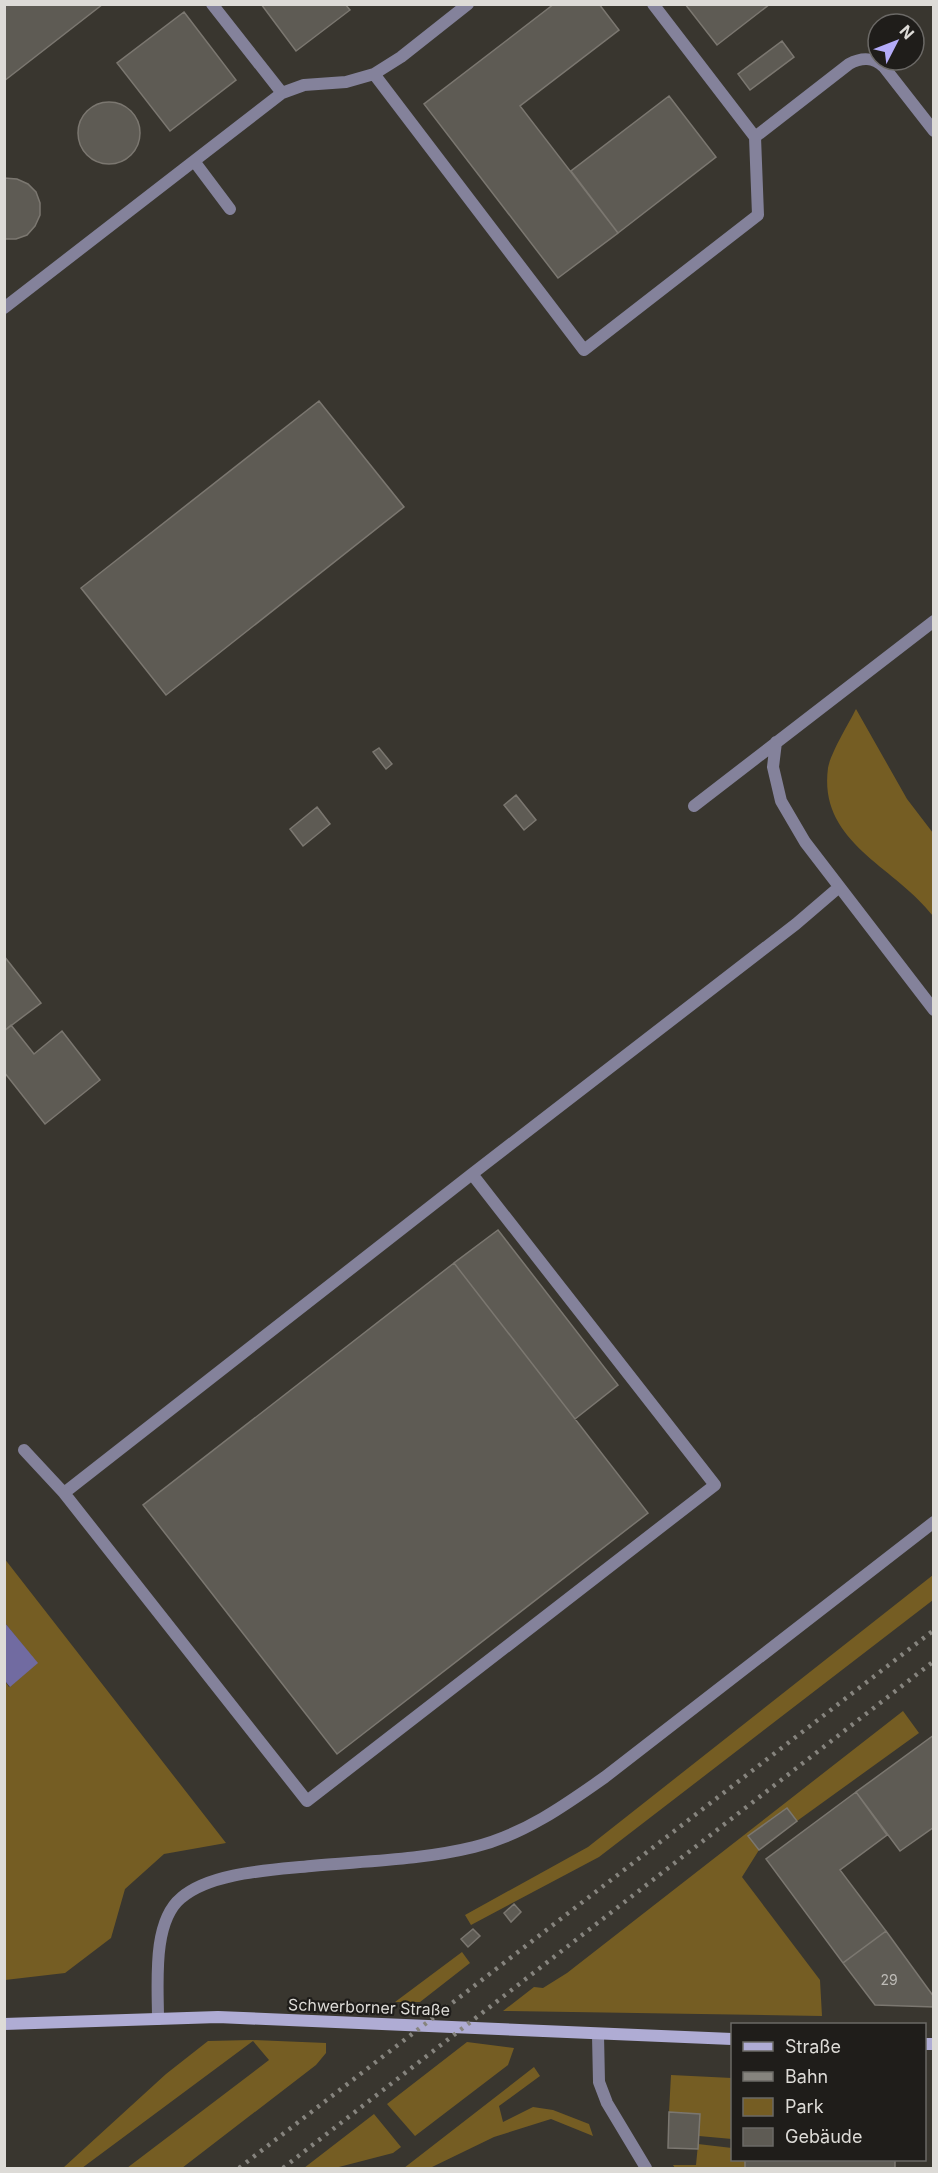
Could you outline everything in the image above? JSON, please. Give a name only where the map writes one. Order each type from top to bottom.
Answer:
[{"type":"street","points":[[212,4],[282,93]]},
{"type":"street","points":[[4,308],[282,93],[304,85],[346,82],[374,74],[401,57],[468,4]]},
{"type":"street","points":[[374,74],[584,350],[758,215],[755,137],[653,4]]},
{"type":"street","points":[[755,137],[849,64],[862,58],[875,61],[884,67],[933,131]]},
{"type":"street","points":[[194,161],[230,209]]},
{"type":"street","points":[[694,806],[933,621]]},
{"type":"street","points":[[776,742],[773,767],[781,801],[805,842],[933,1010]]},
{"type":"street","points":[[64,1493],[796,924],[838,888]]},
{"type":"street","points":[[24,1450],[64,1493],[307,1801],[715,1485],[472,1174]]},
{"type":"street","points":[[158,2019],[159,1953],[164,1921],[180,1898],[210,1883],[248,1872],[434,1855],[475,1847],[522,1830],[562,1808],[605,1777],[933,1522]]},
{"type":"street","name":"Schwerborner Straße","points":[[4,2024],[218,2018],[731,2039]]},
{"type":"street","points":[[598,2035],[599,2082],[607,2103],[646,2169]]},
{"type":"green space","points":[[856,709],[907,799],[933,833],[933,916],[917,898],[862,851],[847,835],[835,816],[828,794],[828,768]]},
{"type":"green space","points":[[4,1558],[226,1843],[164,1854],[125,1889],[111,1938],[65,1973],[5,1980],[5,1681],[9,1687],[37,1663],[5,1623]]},
{"type":"green space","points":[[933,1575],[933,1600],[599,1857],[471,1925],[465,1915],[588,1847]]},
{"type":"green space","points":[[903,1711],[919,1733],[797,1821],[787,1808],[748,1836],[759,1850],[742,1877],[820,1980],[822,2016],[503,2011],[534,1987],[543,1988],[567,1973]]},
{"type":"green space","points":[[462,1952],[470,1963],[420,2002],[395,2002]]},
{"type":"green space","points":[[252,2040],[326,2043],[326,2053],[316,2065],[182,2168],[127,2168],[269,2060],[253,2041],[82,2168],[63,2168],[166,2074],[208,2041]]},
{"type":"green space","points":[[467,2042],[514,2048],[508,2065],[415,2136],[387,2104]]},
{"type":"green space","points":[[534,2067],[540,2076],[499,2106],[503,2122],[533,2107],[553,2110],[589,2124],[593,2136],[551,2119],[494,2137],[430,2168],[404,2168]]},
{"type":"green space","points":[[671,2075],[731,2078],[731,2139],[699,2136],[699,2114],[669,2112]]},
{"type":"green space","points":[[374,2114],[401,2147],[393,2153],[335,2168],[304,2168]]},
{"type":"green space","points":[[698,2144],[731,2148],[731,2161],[745,2161],[745,2168],[675,2168],[673,2165],[696,2165]]},
{"type":"shaded area","points":[[5,1623],[38,1663],[10,1687],[5,1681]]},
{"type":"building","points":[[4,4],[103,4],[4,81]]},
{"type":"building","points":[[261,4],[345,4],[350,10],[296,51]]},
{"type":"building","points":[[554,4],[599,4],[619,30],[520,106],[618,233],[558,278],[424,104]]},
{"type":"building","points":[[685,4],[770,4],[717,45]]},
{"type":"building","points":[[184,12],[236,80],[170,131],[117,63]]},
{"type":"building","points":[[782,41],[794,57],[750,90],[738,74]]},
{"type":"building","points":[[669,96],[716,157],[618,233],[571,171]]},
{"type":"building","points":[[109,102],[126,107],[131,111],[135,116],[140,133],[135,150],[131,155],[126,159],[109,164],[92,159],[87,155],[83,150],[78,133],[83,116],[87,111],[92,107]]},
{"type":"building","points":[[4,178],[17,179],[28,184],[36,192],[40,203],[40,215],[35,226],[27,235],[16,239],[4,239]]},
{"type":"building","points":[[319,401],[404,507],[166,695],[81,588]]},
{"type":"building","points":[[379,748],[392,764],[386,769],[373,752]]},
{"type":"building","points":[[516,795],[536,820],[524,830],[504,805]]},
{"type":"building","points":[[317,807],[330,824],[303,846],[290,829]]},
{"type":"building","points":[[4,956],[41,1003],[4,1031]]},
{"type":"building","points":[[11,1025],[34,1054],[62,1031],[100,1080],[45,1124],[4,1072],[4,1031]]},
{"type":"building","points":[[498,1230],[618,1385],[575,1419],[454,1263]]},
{"type":"building","points":[[454,1263],[648,1513],[337,1754],[143,1505]]},
{"type":"building","points":[[934,1735],[934,1827],[900,1851],[856,1792]]},
{"type":"building","points":[[856,1792],[887,1835],[840,1870],[886,1931],[843,1963],[766,1859]]},
{"type":"building","points":[[787,1808],[797,1821],[759,1850],[748,1836]]},
{"type":"building","points":[[514,1904],[521,1912],[511,1922],[504,1913]]},
{"type":"building","points":[[473,1929],[480,1936],[468,1947],[461,1939]]},
{"type":"building","points":[[886,1931],[934,1997],[934,2007],[875,2005],[843,1963]]},
{"type":"building","points":[[669,2112],[700,2114],[698,2149],[668,2148]]},
{"type":"building","points":[[745,2161],[895,2161],[895,2168],[745,2168]]},
{"type":"railway","points":[[239,2168],[934,1630]]},
{"type":"railway","points":[[283,2168],[934,1661]]}]
